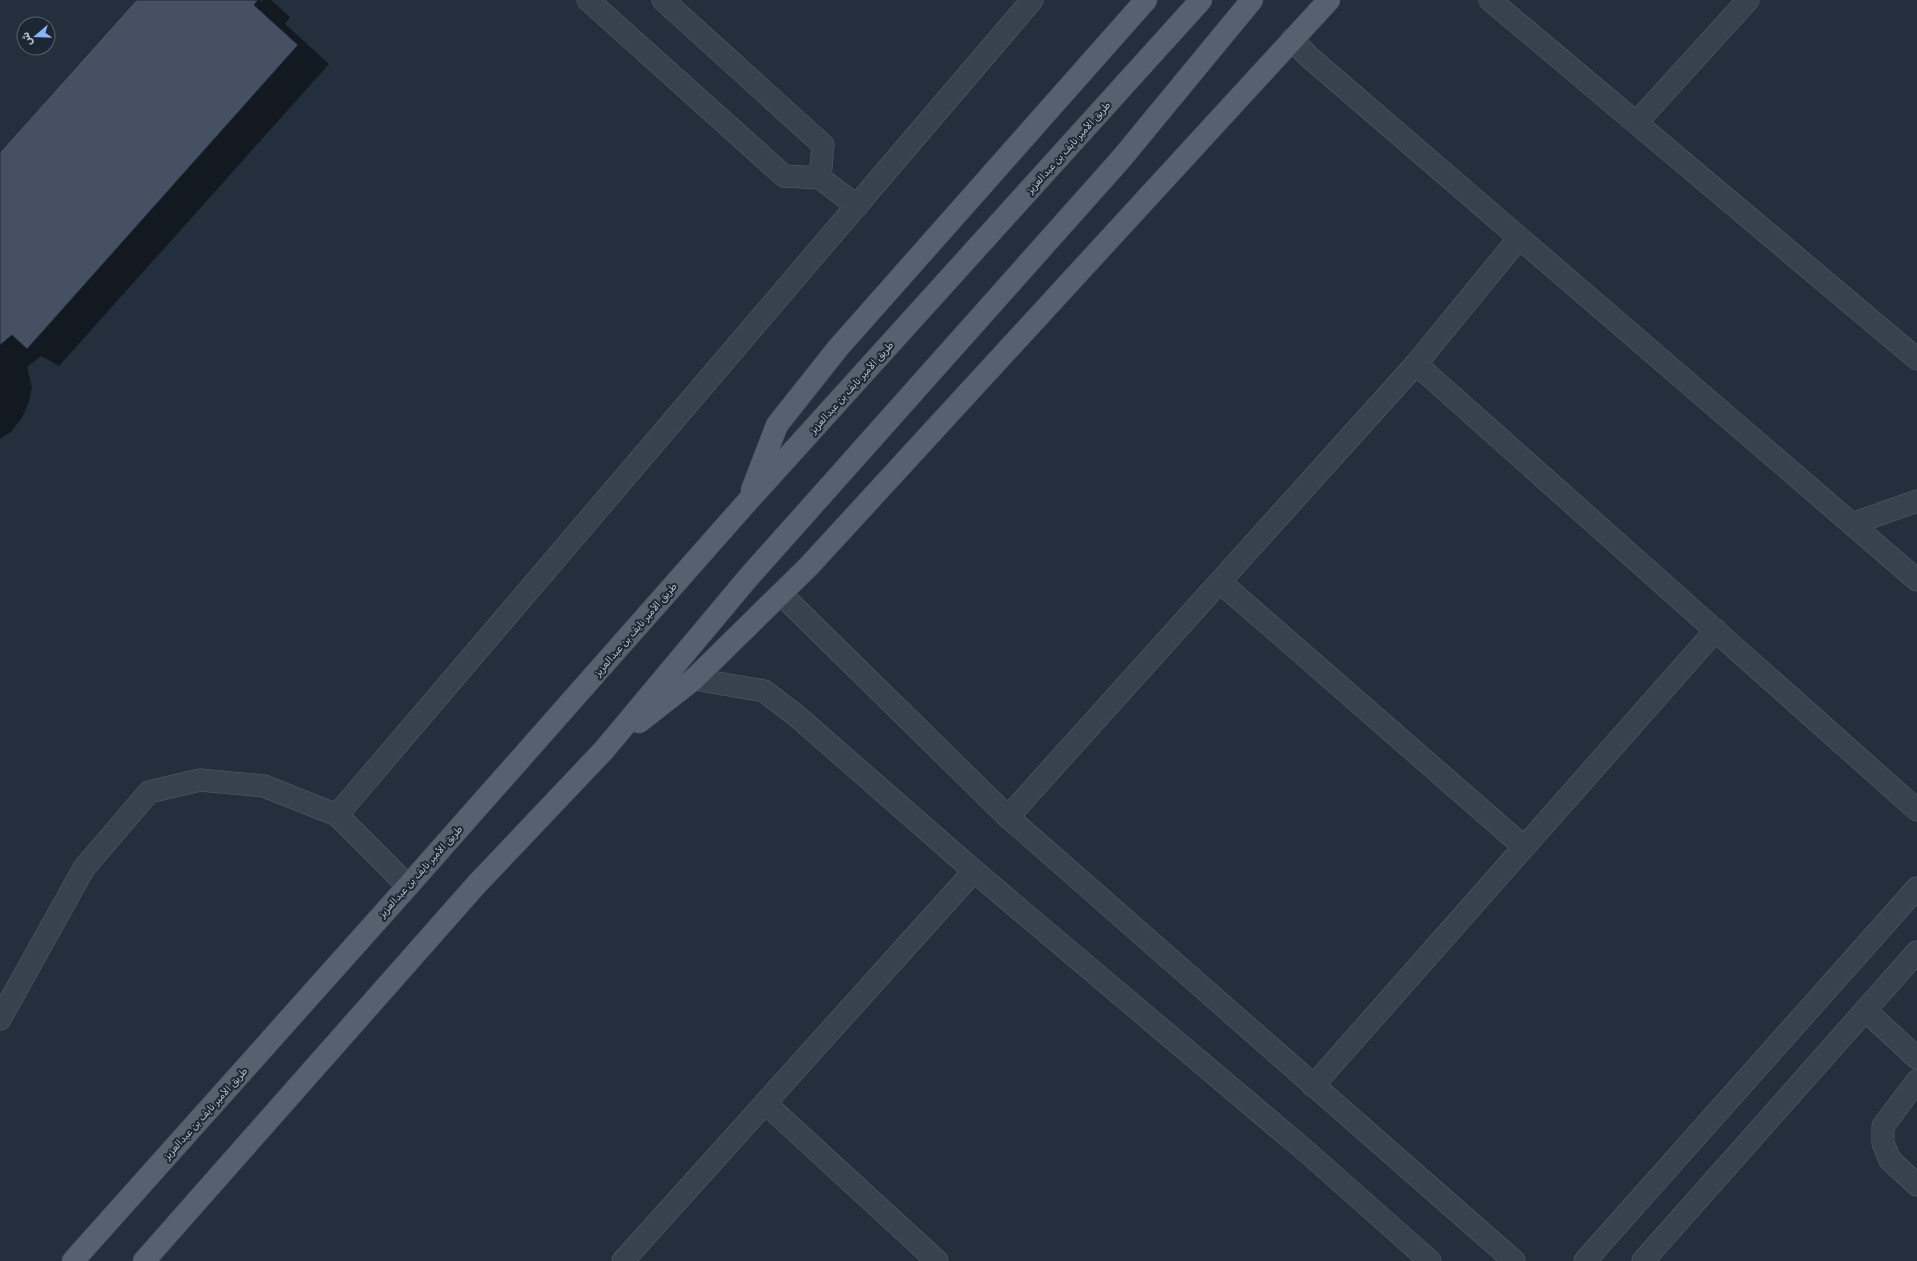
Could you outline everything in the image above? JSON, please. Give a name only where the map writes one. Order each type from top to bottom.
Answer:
[{"type":"main road","points":[[748,501],[777,425],[838,348],[1146,0]]},
{"type":"main road","name":"طريق الأمير نايف بن عبدالعزيز","points":[[73,1261],[408,886],[748,501],[1202,0]]},
{"type":"main road","points":[[144,1261],[476,885],[604,750],[747,579],[1121,159],[1252,0]]},
{"type":"main road","points":[[604,750],[694,679],[809,566],[1329,0]]},
{"type":"street","points":[[588,0],[784,176],[820,178],[857,206]]},
{"type":"street","points":[[663,0],[823,145],[820,178]]},
{"type":"street","points":[[337,815],[1032,0]]},
{"type":"street","points":[[1490,0],[1637,122],[1917,359]]},
{"type":"street","points":[[1637,122],[1748,0]]},
{"type":"street","points":[[1292,39],[1308,56],[1917,580]]},
{"type":"street","points":[[1008,817],[1416,364],[1520,238]]},
{"type":"street","points":[[1416,364],[1917,810]]},
{"type":"street","points":[[1852,524],[1917,501]]},
{"type":"street","points":[[1220,582],[1524,847]]},
{"type":"street","points":[[781,594],[1008,817],[1514,1261]]},
{"type":"street","points":[[1313,1086],[1716,630]]},
{"type":"street","points":[[694,679],[764,691],[798,717],[974,871],[1308,1153],[1430,1261]]},
{"type":"street","points":[[0,1019],[84,868],[149,792],[200,780],[264,786],[337,815],[408,886]]},
{"type":"street","points":[[623,1261],[974,871]]},
{"type":"street","points":[[1585,1261],[1917,888]]},
{"type":"street","points":[[1643,1261],[1917,952]]},
{"type":"street","points":[[1865,1010],[1917,1058]]},
{"type":"street","points":[[1917,1081],[1883,1126],[1883,1143],[1890,1160],[1917,1185]]},
{"type":"street","points":[[765,1103],[937,1261]]},
{"type":"building","points":[[136,0],[258,0],[254,5],[298,45],[27,349],[12,335],[0,345],[0,152]]}]
